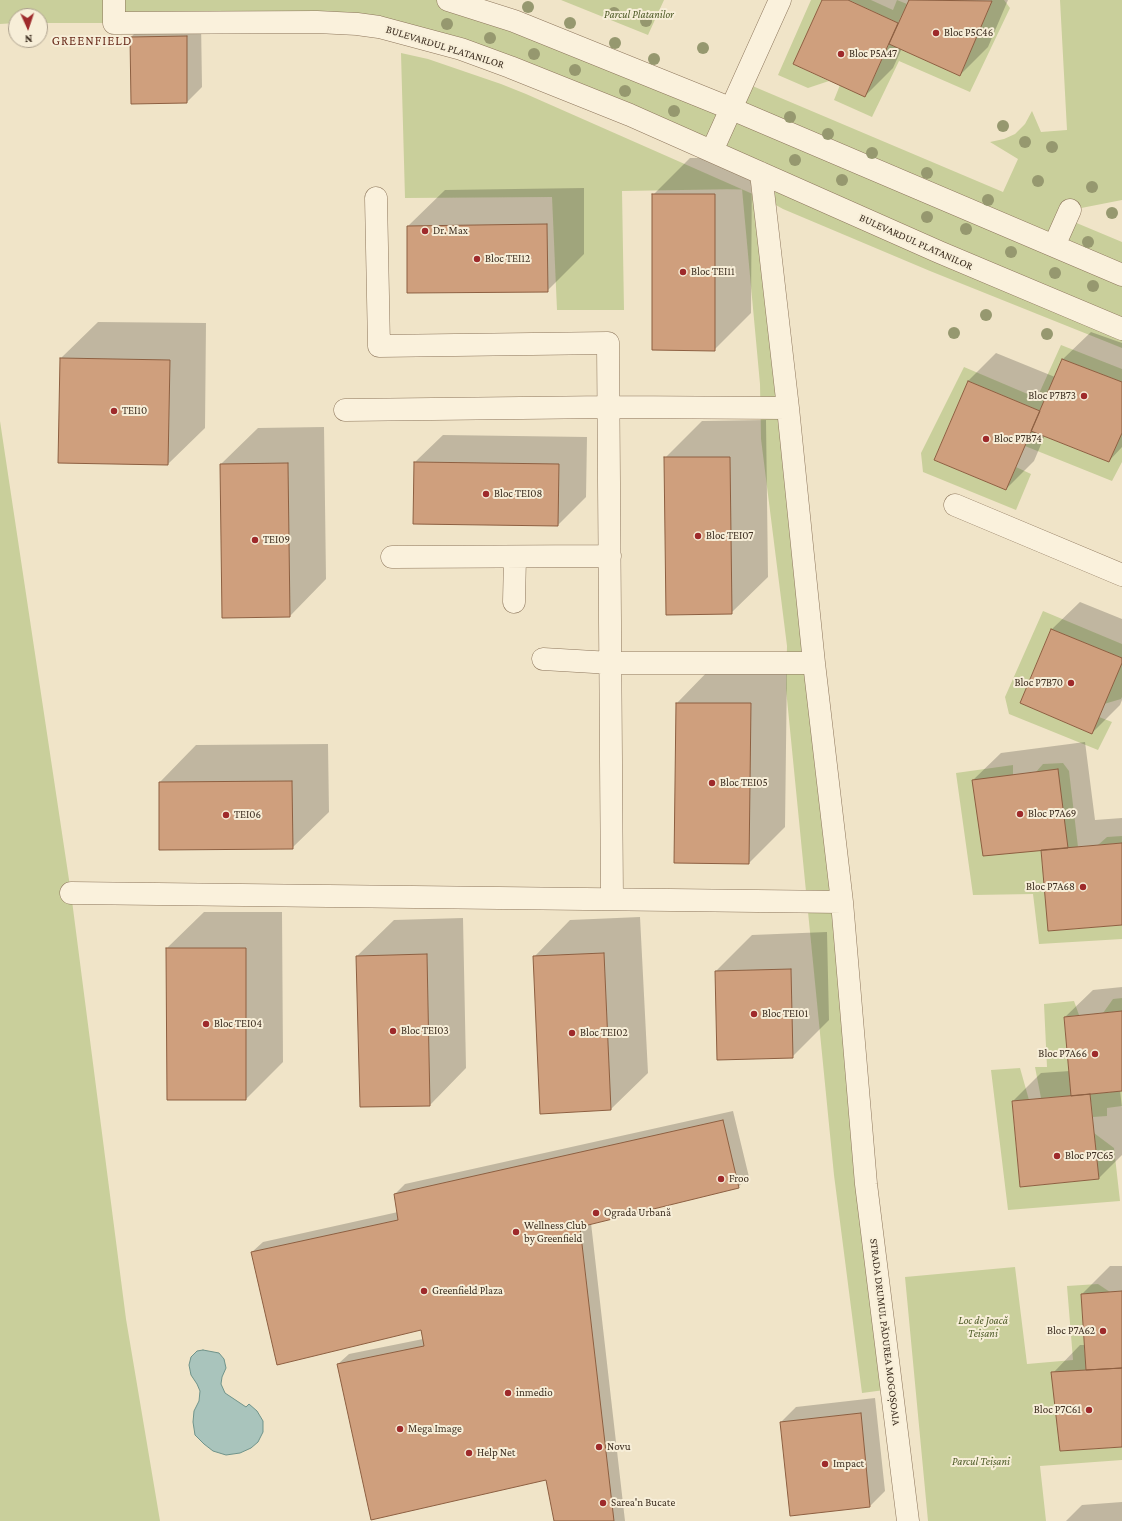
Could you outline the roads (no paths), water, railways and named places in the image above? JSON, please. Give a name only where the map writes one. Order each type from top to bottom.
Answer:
[{"type":"street","name":"BULEVARDUL PLATANILOR","points":[[114,0],[114,23],[317,22],[379,27],[461,49],[630,115],[932,249],[1122,329]]},
{"type":"street","points":[[448,0],[514,21],[732,109],[1122,276]]},
{"type":"street","points":[[712,151],[780,0]]},
{"type":"street","name":"STRADA DRUMUL PĂDUREA MOGOȘOAIA","points":[[761,173],[788,408],[814,663],[842,902],[866,1184],[908,1521]]},
{"type":"street","points":[[376,198],[379,346],[608,343],[612,899]]},
{"type":"street","points":[[1054,246],[1070,210]]},
{"type":"street","points":[[345,410],[609,407],[788,408]]},
{"type":"street","points":[[955,504],[1122,575]]},
{"type":"street","points":[[392,557],[610,556]]},
{"type":"street","points":[[514,602],[515,557]]},
{"type":"street","points":[[543,659],[611,663],[814,663]]},
{"type":"street","points":[[71,893],[842,902]]},
{"type":"water","points":[[203,1350],[219,1353],[224,1359],[226,1368],[221,1384],[225,1393],[246,1407],[249,1404],[257,1411],[263,1421],[263,1432],[258,1442],[251,1448],[240,1453],[226,1455],[213,1451],[195,1435],[193,1422],[194,1411],[199,1401],[200,1391],[191,1375],[189,1365],[191,1357],[197,1351]]},
{"type":"place","name":"Bloc P5C46","points":[[936,33]]},
{"type":"place","name":"Bloc P5A47","points":[[841,54]]},
{"type":"place","name":"Dr. Max","points":[[425,231]]},
{"type":"place","name":"Bloc TEI12","points":[[477,259]]},
{"type":"place","name":"Bloc TEI11","points":[[683,272]]},
{"type":"place","name":"Bloc P7B73","points":[[1084,396]]},
{"type":"place","name":"TEI10","points":[[114,411]]},
{"type":"place","name":"Bloc P7B74","points":[[986,439]]},
{"type":"place","name":"Bloc TEI08","points":[[486,494]]},
{"type":"place","name":"Bloc TEI07","points":[[698,536]]},
{"type":"place","name":"TEI09","points":[[255,540]]},
{"type":"place","name":"Bloc P7B70","points":[[1071,683]]},
{"type":"place","name":"Bloc TEI05","points":[[712,783]]},
{"type":"place","name":"Bloc P7A69","points":[[1020,814]]},
{"type":"place","name":"TEI06","points":[[226,815]]},
{"type":"place","name":"Bloc P7A68","points":[[1083,887]]},
{"type":"place","name":"Bloc TEI01","points":[[754,1014]]},
{"type":"place","name":"Bloc TEI04","points":[[206,1024]]},
{"type":"place","name":"Bloc TEI03","points":[[393,1031]]},
{"type":"place","name":"Bloc TEI02","points":[[572,1033]]},
{"type":"place","name":"Bloc P7A66","points":[[1095,1054]]},
{"type":"place","name":"Bloc P7C65","points":[[1057,1156]]},
{"type":"place","name":"Froo","points":[[721,1179]]},
{"type":"place","name":"Ograda Urbană","points":[[596,1213]]},
{"type":"place","name":"Wellness Club by Greenfield","points":[[516,1232]]},
{"type":"place","name":"Greenfield Plaza","points":[[424,1291]]},
{"type":"place","name":"Bloc P7A62","points":[[1103,1331]]},
{"type":"place","name":"inmedio","points":[[508,1393]]},
{"type":"place","name":"Bloc P7C61","points":[[1089,1410]]},
{"type":"place","name":"Mega Image","points":[[400,1429]]},
{"type":"place","name":"Novu","points":[[599,1447]]},
{"type":"place","name":"Help Net","points":[[469,1453]]},
{"type":"place","name":"Impact","points":[[825,1464]]},
{"type":"place","name":"Sarea'n Bucate","points":[[603,1503]]},
{"type":"district","name":"GREENFIELD","points":[[92,41]]},
{"type":"park label","name":"Parcul Platanilor","points":[[639,15]]},
{"type":"park label","name":"Loc de Joacă Teișani","points":[[983,1327]]},
{"type":"park label","name":"Parcul Teișani","points":[[981,1462]]}]
